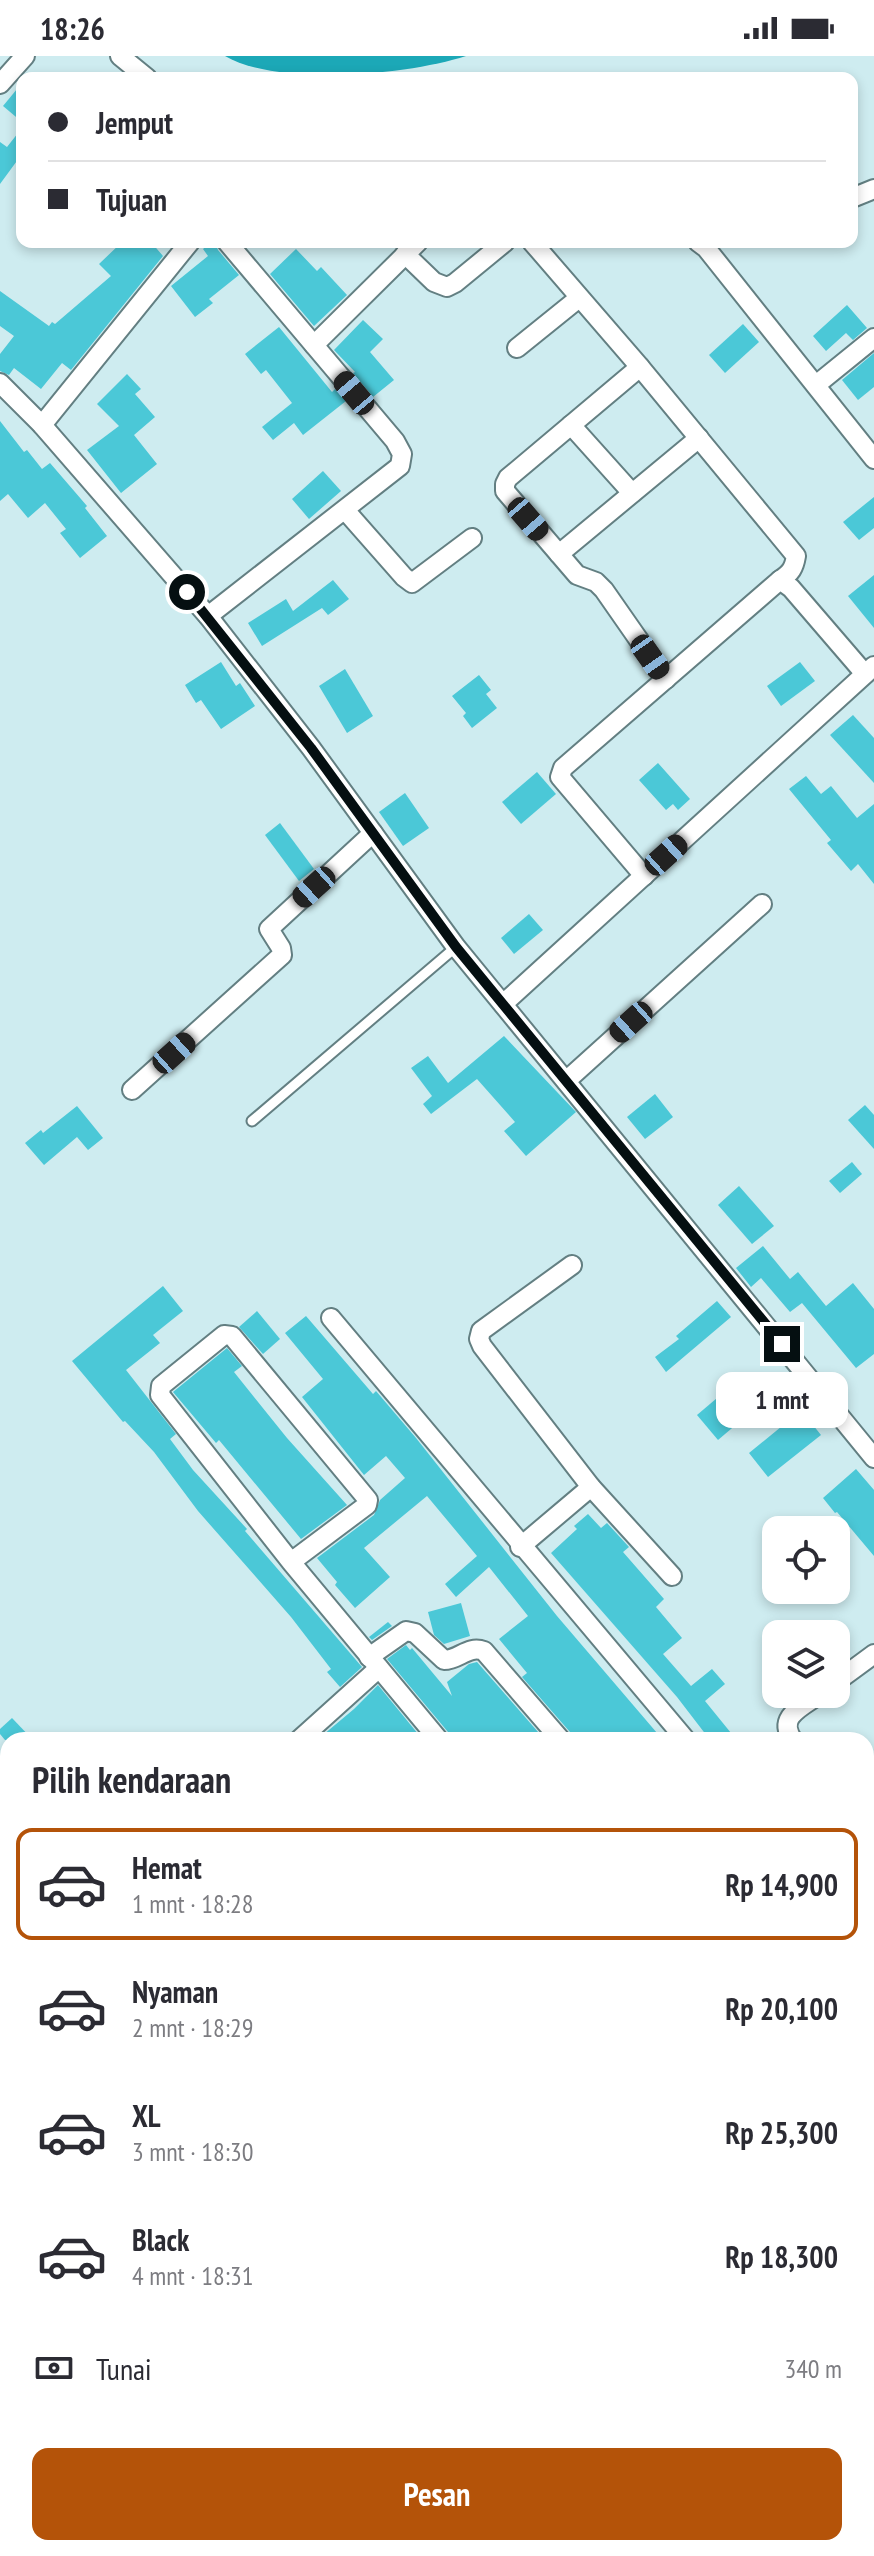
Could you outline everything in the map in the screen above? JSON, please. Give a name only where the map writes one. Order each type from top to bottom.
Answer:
[{"type":"street","points":[[0,84],[25,56]]},
{"type":"street","points":[[120,56],[140,72]]},
{"type":"street","points":[[42,425],[185,248]]},
{"type":"street","points":[[208,616],[400,466],[402,454],[395,441],[232,248]]},
{"type":"street","points":[[314,345],[412,248],[434,282],[447,287],[498,248]]},
{"type":"street","points":[[537,248],[796,556],[790,573],[563,768],[560,777],[644,876]]},
{"type":"street","points":[[706,248],[874,459]]},
{"type":"street","points":[[517,348],[579,298]]},
{"type":"street","points":[[816,385],[874,338]]},
{"type":"street","points":[[640,367],[505,484],[505,491],[577,575],[596,582],[604,590],[666,679]]},
{"type":"street","points":[[0,383],[42,425],[208,616],[311,748],[456,947],[874,1458]]},
{"type":"street","points":[[571,425],[632,493]]},
{"type":"street","points":[[559,554],[699,438]]},
{"type":"street","points":[[345,510],[412,583],[472,538]]},
{"type":"street","points":[[503,1004],[869,670],[780,580]]},
{"type":"street","points":[[132,1090],[282,955],[269,929],[274,922],[373,833]]},
{"type":"street","points":[[566,1081],[762,904]]},
{"type":"street","points":[[572,1265],[481,1331],[479,1339],[591,1487],[672,1576]]},
{"type":"street","points":[[331,1318],[520,1547],[679,1732]]},
{"type":"street","points":[[291,1562],[367,1505],[368,1500],[232,1336],[224,1335],[161,1386],[160,1395],[291,1562],[432,1732]]},
{"type":"street","points":[[520,1547],[591,1487]]},
{"type":"street","points":[[307,1732],[406,1631],[415,1633],[444,1660],[449,1661],[474,1648],[484,1651],[554,1732]]},
{"type":"street","points":[[850,1672],[874,1654]]},
{"type":"street","points":[[787,1732],[786,1722],[801,1708]]},
{"type":"lane","points":[[252,1121],[456,947]]},
{"type":"water","points":[[225,56],[466,56],[385,72],[276,72],[248,66]]},
{"type":"building","points":[[16,90],[16,117],[3,106]]},
{"type":"building","points":[[16,136],[16,162],[0,184],[0,142],[7,147]]},
{"type":"building","points":[[116,248],[156,248],[163,256],[71,370],[62,363],[41,389],[14,368],[9,375],[0,371],[0,354],[14,336],[0,326],[0,291],[49,326],[111,276],[99,264]]},
{"type":"building","points":[[217,248],[239,275],[209,299],[213,303],[195,317],[171,286],[208,256],[203,249]]},
{"type":"building","points":[[296,249],[317,271],[321,267],[347,295],[314,326],[270,274]]},
{"type":"building","points":[[847,305],[867,328],[853,340],[846,333],[826,351],[813,336]]},
{"type":"building","points":[[363,320],[383,339],[370,352],[394,380],[373,397],[334,350]]},
{"type":"building","points":[[743,324],[759,342],[725,373],[709,355]]},
{"type":"building","points":[[279,327],[332,392],[335,389],[346,401],[303,435],[294,423],[273,440],[262,427],[292,403],[266,370],[261,374],[245,354]]},
{"type":"building","points":[[874,353],[874,387],[858,400],[842,380]]},
{"type":"building","points":[[127,374],[141,389],[135,394],[155,417],[134,435],[157,464],[121,493],[87,450],[119,426],[97,404]]},
{"type":"building","points":[[0,421],[42,469],[50,463],[87,506],[85,508],[107,536],[80,558],[60,533],[66,529],[45,503],[28,518],[8,494],[0,501]]},
{"type":"building","points":[[323,471],[341,491],[309,519],[292,499]]},
{"type":"building","points":[[874,497],[874,528],[859,540],[843,522]]},
{"type":"building","points":[[874,575],[874,628],[848,596]]},
{"type":"building","points":[[333,580],[349,599],[328,615],[322,608],[262,646],[248,623],[286,599],[293,611]]},
{"type":"building","points":[[221,662],[236,686],[240,683],[255,706],[221,729],[201,700],[196,703],[185,685]]},
{"type":"building","points":[[800,662],[815,681],[781,706],[767,686]]},
{"type":"building","points":[[345,669],[373,716],[347,733],[319,686]]},
{"type":"building","points":[[479,675],[491,690],[486,694],[497,708],[472,728],[463,716],[466,713],[452,696]]},
{"type":"building","points":[[853,715],[874,738],[874,783],[830,735]]},
{"type":"building","points":[[658,763],[690,799],[678,810],[673,804],[666,810],[639,780]]},
{"type":"building","points":[[537,772],[556,794],[521,824],[502,802]]},
{"type":"building","points":[[806,776],[821,794],[831,786],[857,818],[874,804],[874,884],[858,864],[851,871],[827,843],[831,840],[789,789]]},
{"type":"building","points":[[405,793],[429,828],[403,846],[379,812]]},
{"type":"building","points":[[280,823],[314,869],[299,881],[265,835]]},
{"type":"building","points":[[529,914],[543,930],[514,954],[501,938]]},
{"type":"building","points":[[504,1036],[576,1112],[526,1156],[504,1131],[515,1122],[477,1079],[431,1114],[423,1104],[432,1096],[411,1068],[428,1056],[448,1083]]},
{"type":"building","points":[[655,1094],[673,1117],[645,1139],[627,1117]]},
{"type":"building","points":[[865,1105],[874,1115],[874,1149],[848,1120]]},
{"type":"building","points":[[77,1106],[103,1138],[88,1150],[77,1137],[44,1165],[25,1143]]},
{"type":"building","points":[[852,1162],[862,1174],[840,1193],[829,1181]]},
{"type":"building","points":[[739,1186],[774,1226],[752,1244],[718,1205]]},
{"type":"building","points":[[763,1246],[790,1279],[798,1272],[826,1306],[853,1283],[874,1309],[874,1354],[856,1368],[802,1303],[790,1312],[761,1278],[751,1287],[736,1268]]},
{"type":"building","points":[[163,1286],[183,1311],[153,1335],[160,1343],[126,1370],[176,1434],[170,1439],[193,1470],[247,1529],[245,1531],[362,1667],[340,1687],[327,1672],[331,1669],[291,1617],[198,1511],[154,1452],[123,1422],[72,1361]]},
{"type":"building","points":[[717,1301],[731,1317],[666,1372],[655,1357],[679,1339],[676,1336]]},
{"type":"building","points":[[257,1311],[280,1339],[263,1354],[239,1327]]},
{"type":"building","points":[[306,1316],[373,1394],[376,1391],[557,1616],[656,1732],[570,1732],[522,1677],[527,1673],[499,1639],[528,1616],[489,1567],[456,1597],[445,1584],[477,1556],[427,1496],[364,1548],[390,1577],[355,1608],[317,1558],[374,1515],[380,1500],[405,1478],[386,1456],[364,1475],[302,1397],[323,1379],[285,1333]]},
{"type":"building","points":[[227,1348],[242,1366],[234,1372],[347,1505],[301,1539],[219,1440],[216,1443],[173,1392]]},
{"type":"building","points":[[787,1377],[796,1388],[789,1395],[821,1435],[768,1477],[749,1453],[787,1422],[765,1395]]},
{"type":"building","points":[[730,1387],[751,1412],[718,1440],[697,1415]]},
{"type":"building","points":[[856,1469],[874,1490],[874,1556],[850,1527],[850,1516],[835,1513],[823,1498]]},
{"type":"building","points":[[588,1514],[601,1528],[607,1523],[629,1547],[623,1552],[664,1599],[656,1607],[682,1638],[663,1654],[691,1686],[712,1669],[725,1684],[705,1701],[730,1732],[704,1732],[551,1553],[577,1529],[574,1526]]},
{"type":"building","points":[[461,1603],[470,1636],[444,1644],[434,1635],[428,1612]]},
{"type":"building","points":[[388,1622],[392,1626],[372,1640],[369,1637]]},
{"type":"building","points":[[406,1645],[410,1650],[412,1648],[452,1696],[447,1682],[469,1664],[477,1662],[538,1732],[448,1732],[387,1659]]},
{"type":"building","points":[[378,1685],[416,1732],[327,1732]]},
{"type":"building","points":[[12,1718],[25,1732],[0,1732]]},
{"type":"route","points":[[187,592],[311,748],[456,947],[782,1344]]}]
